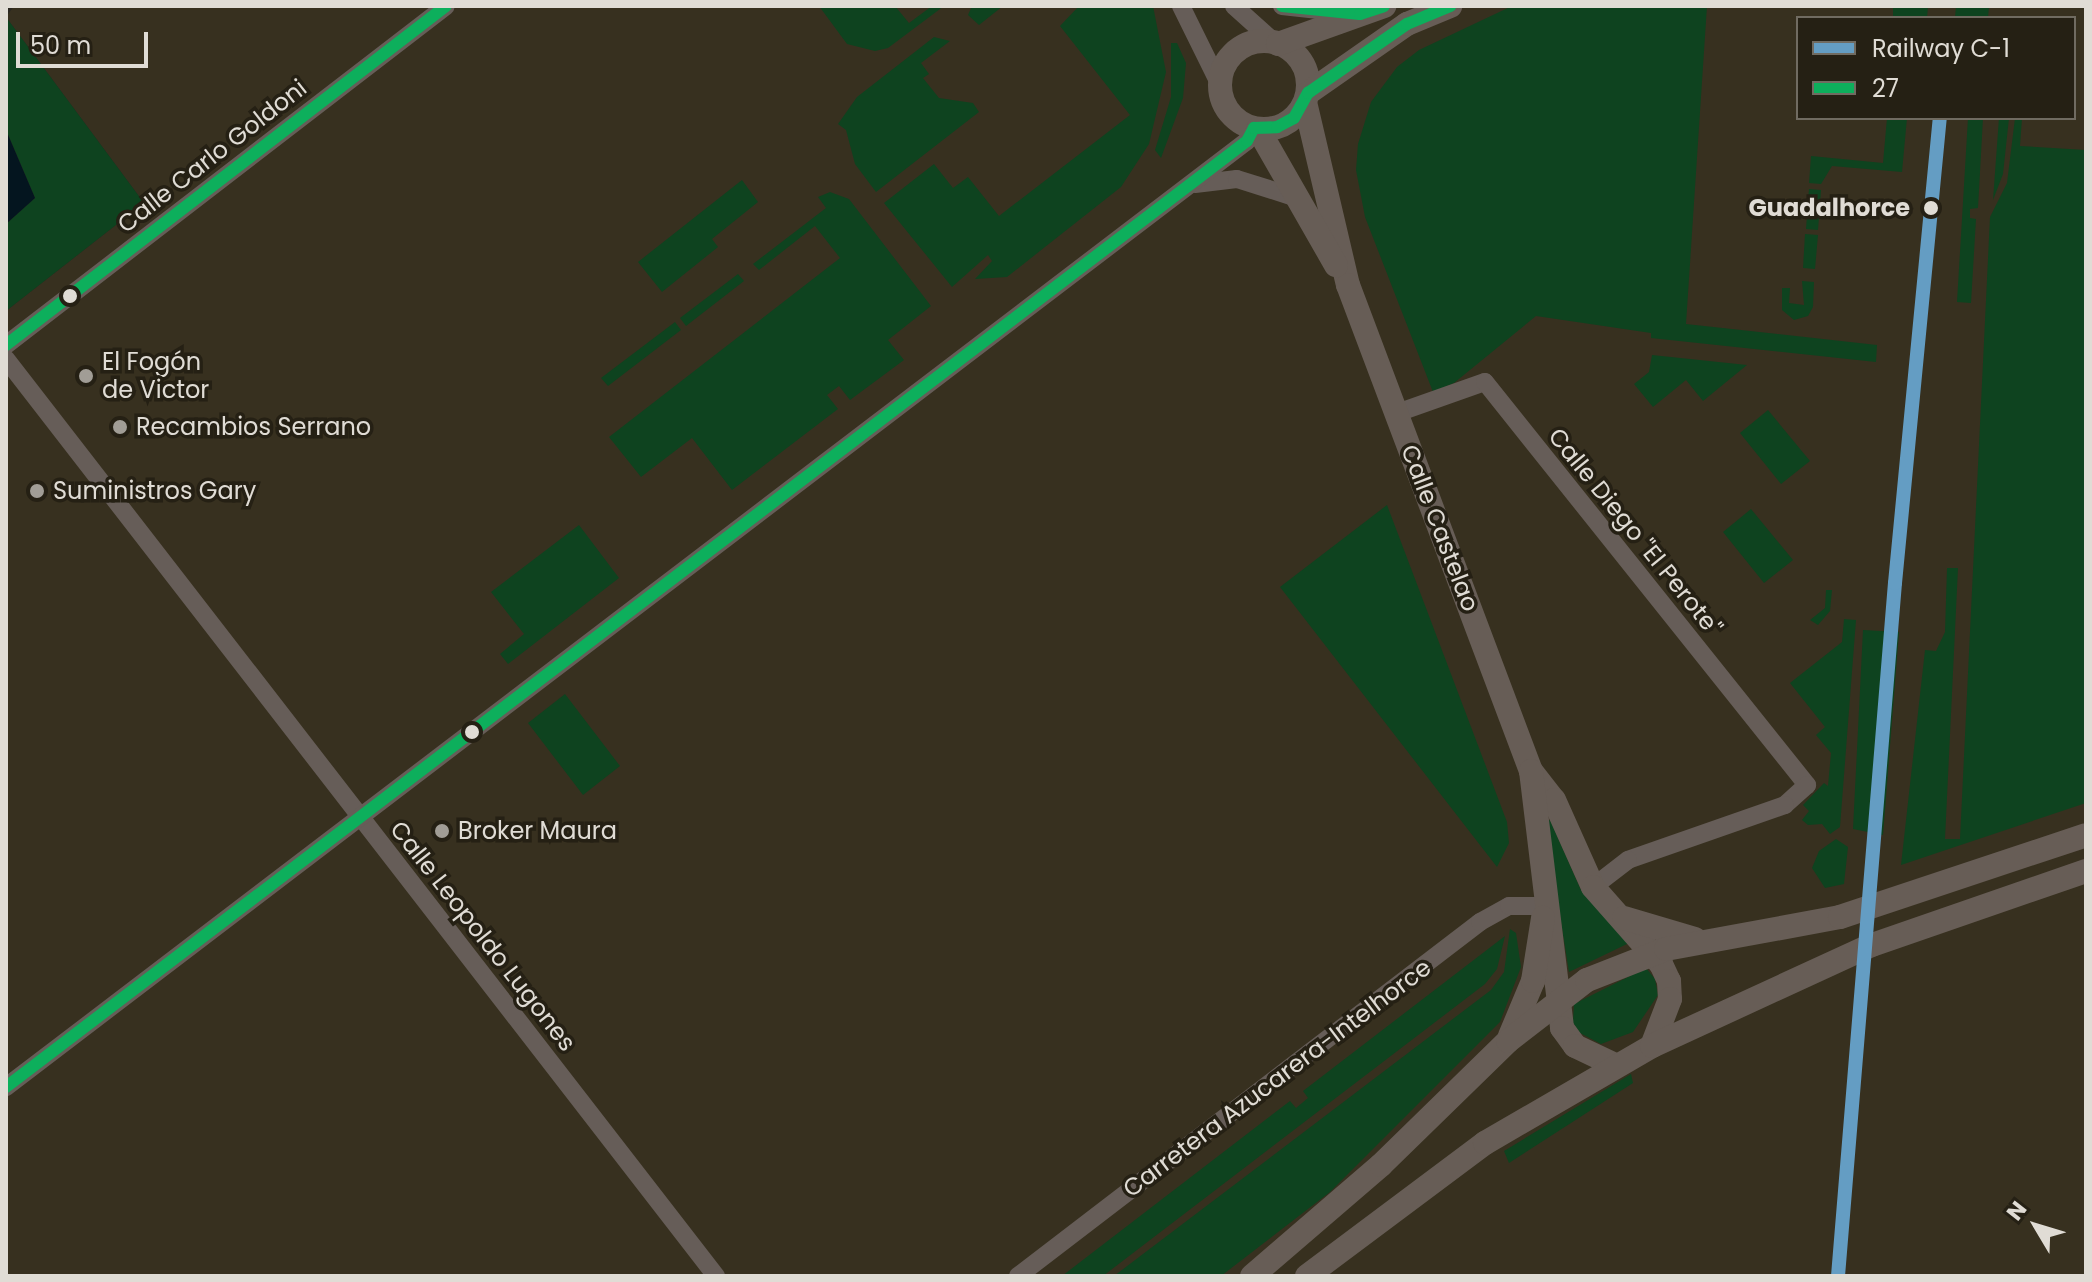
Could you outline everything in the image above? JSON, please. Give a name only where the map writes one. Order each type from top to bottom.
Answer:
[{"type":"main road","points":[[1384,6],[1275,42],[1251,43],[1232,55],[1220,85],[1229,112],[1256,128],[1285,123],[1306,98],[1407,24],[1450,6]]},
{"type":"main road","points":[[1275,42],[1305,67],[1306,98]]},
{"type":"main road","name":"Calle Castelao","points":[[1306,98],[1348,285],[1531,771],[1545,906],[1560,998]]},
{"type":"main road","name":"Calle Castelao","points":[[1256,128],[1348,285]]},
{"type":"main road","name":"Calle Castelao","points":[[1531,771],[1554,800],[1593,887],[1651,953]]},
{"type":"main road","points":[[1252,1276],[1381,1165],[1508,1041],[1587,980],[1651,953],[1702,940],[1840,917],[2086,835]]},
{"type":"main road","points":[[1307,1276],[1485,1143],[1615,1065],[1872,945],[2086,871]]},
{"type":"main road","points":[[1508,1041],[1533,981],[1545,906]]},
{"type":"main road","points":[[1618,915],[1702,940]]},
{"type":"main road","points":[[1651,953],[1669,981],[1670,999],[1652,1046]]},
{"type":"main road","points":[[1560,998],[1562,1028],[1575,1046],[1615,1065]]},
{"type":"street","name":"Calle Carlo Goldoni","points":[[6,345],[446,6]]},
{"type":"street","points":[[1181,6],[1220,85]]},
{"type":"street","points":[[1234,6],[1275,42]]},
{"type":"street","points":[[1282,6],[1360,14]]},
{"type":"street","points":[[6,1087],[358,815],[1247,141],[1256,128]]},
{"type":"street","points":[[1185,187],[1237,179],[1294,197]]},
{"type":"street","name":"Calle Leopoldo Lugones","points":[[6,359],[716,1276]]},
{"type":"street","name":"Calle Diego \"El Perote\"","points":[[1397,413],[1485,382],[1807,785],[1785,805],[1628,860],[1593,887]]},
{"type":"street","name":"Carretera Azucarera-Intelhorce","points":[[1018,1276],[1480,922],[1509,906],[1545,906]]},
{"type":"shaded area","points":[[14,6],[2086,6],[2086,1276],[6,1276],[6,311],[144,203],[6,17]]},
{"type":"green space","points":[[819,6],[895,6],[909,23],[932,6],[944,6],[888,48],[875,51],[847,44]]},
{"type":"green space","points":[[972,6],[1003,6],[979,25],[968,15]]},
{"type":"green space","points":[[1079,6],[1153,6],[1166,72],[1149,144],[1121,187],[1007,277],[975,279],[992,261],[988,255],[952,287],[884,203],[934,164],[953,188],[968,177],[999,216],[1130,115],[1060,26]]},
{"type":"green space","points":[[1512,6],[1707,6],[1686,324],[1877,345],[1876,362],[1651,338],[1651,333],[1536,316],[1454,383],[1433,392],[1365,217],[1356,170],[1358,144],[1371,102],[1397,67],[1419,50]]},
{"type":"green space","points":[[1893,6],[1928,6],[1927,16],[1893,16]]},
{"type":"green space","points":[[1956,6],[1989,6],[1988,16],[1955,16]]},
{"type":"green space","points":[[6,17],[144,203],[6,311],[6,224],[35,198],[6,130]]},
{"type":"green space","points":[[934,37],[950,41],[921,63],[929,74],[923,78],[939,98],[973,103],[979,112],[876,192],[855,164],[846,130],[838,124],[857,97]]},
{"type":"green space","points":[[1171,43],[1177,43],[1186,63],[1183,98],[1161,158],[1155,150],[1171,97]]},
{"type":"green space","points":[[1887,120],[1907,120],[1902,172],[1832,166],[1821,184],[1809,183],[1811,156],[1883,163]]},
{"type":"green space","points":[[1968,120],[1983,120],[1978,208],[1970,209],[1970,218],[1976,219],[1971,303],[1957,302]]},
{"type":"green space","points":[[1999,120],[2009,120],[2003,174],[1993,200]]},
{"type":"green space","points":[[2015,120],[2022,120],[2020,146],[2086,150],[2086,803],[1901,865],[1925,650],[1936,651],[1945,632],[1947,568],[1958,568],[1945,839],[1960,839],[1990,217],[2007,183]]},
{"type":"green space","points":[[742,180],[758,202],[712,239],[718,247],[662,292],[638,262]]},
{"type":"green space","points":[[1809,189],[1821,190],[1818,230],[1806,229]]},
{"type":"green space","points":[[830,192],[849,199],[931,306],[888,340],[904,360],[850,400],[839,386],[827,395],[838,409],[732,490],[692,438],[641,477],[609,437],[840,258],[815,226],[759,270],[753,264],[826,208],[818,197]]},
{"type":"green space","points":[[1805,234],[1818,235],[1815,269],[1803,268]]},
{"type":"green space","points":[[738,274],[744,281],[686,326],[680,318]]},
{"type":"green space","points":[[1802,281],[1814,282],[1813,307],[1808,316],[1794,320],[1782,310],[1782,288],[1790,288],[1789,303],[1804,305]]},
{"type":"green space","points":[[675,322],[681,330],[608,386],[601,378]]},
{"type":"green space","points":[[1652,355],[1747,365],[1703,401],[1686,380],[1653,407],[1634,384],[1649,372]]},
{"type":"green space","points":[[1768,410],[1810,461],[1781,484],[1740,433]]},
{"type":"green space","points":[[1387,505],[1507,822],[1509,843],[1497,867],[1280,587]]},
{"type":"green space","points":[[1751,509],[1793,560],[1764,583],[1723,532]]},
{"type":"green space","points":[[579,525],[619,578],[508,664],[500,654],[524,634],[491,592]]},
{"type":"green space","points":[[1826,590],[1832,590],[1830,611],[1818,625],[1810,620],[1825,608]]},
{"type":"green space","points":[[1844,619],[1856,620],[1840,827],[1830,834],[1822,824],[1808,825],[1802,820],[1809,811],[1803,805],[1824,783],[1828,786],[1831,753],[1816,735],[1825,727],[1790,683],[1842,642]]},
{"type":"green space","points":[[1863,630],[1899,632],[1883,835],[1853,829]]},
{"type":"green space","points":[[565,694],[620,766],[583,795],[528,723]]},
{"type":"green space","points":[[1550,820],[1581,890],[1629,943],[1569,972],[1545,822]]},
{"type":"green space","points":[[1836,839],[1848,847],[1844,884],[1825,888],[1812,868],[1819,851]]},
{"type":"green space","points":[[1510,929],[1516,933],[1521,967],[1500,1022],[1330,1192],[1221,1276],[1114,1276],[1491,990],[1504,972]]},
{"type":"green space","points":[[1505,936],[1497,969],[1485,984],[1103,1276],[1062,1276],[1290,1101],[1296,1108],[1308,1098],[1303,1091]]},
{"type":"green space","points":[[1646,968],[1655,979],[1658,995],[1633,1032],[1601,1044],[1580,1033],[1573,1023],[1574,1004]]},
{"type":"green space","points":[[1631,1074],[1633,1083],[1509,1163],[1504,1151]]},
{"type":"water","points":[[6,130],[35,198],[6,224]]},
{"type":"rail line","name":"C-1","points":[[1838,1276],[1895,583],[1940,120]]},
{"type":"transit line","name":"27","points":[[6,345],[446,6]]},
{"type":"transit line","name":"27","points":[[1282,6],[1360,14],[1384,6]]},
{"type":"transit line","name":"27","points":[[6,1087],[1247,141],[1254,128],[1277,127],[1294,118],[1308,93],[1407,24],[1450,6]]},
{"type":"place","name":"Guadalhorce","points":[[1931,208]]},
{"type":"place","name":"El Fogón de Victor","points":[[86,376]]},
{"type":"place","name":"Recambios Serrano","points":[[120,427]]},
{"type":"place","name":"Suministros Gary","points":[[37,491]]},
{"type":"place","name":"Broker Maura","points":[[442,831]]}]
